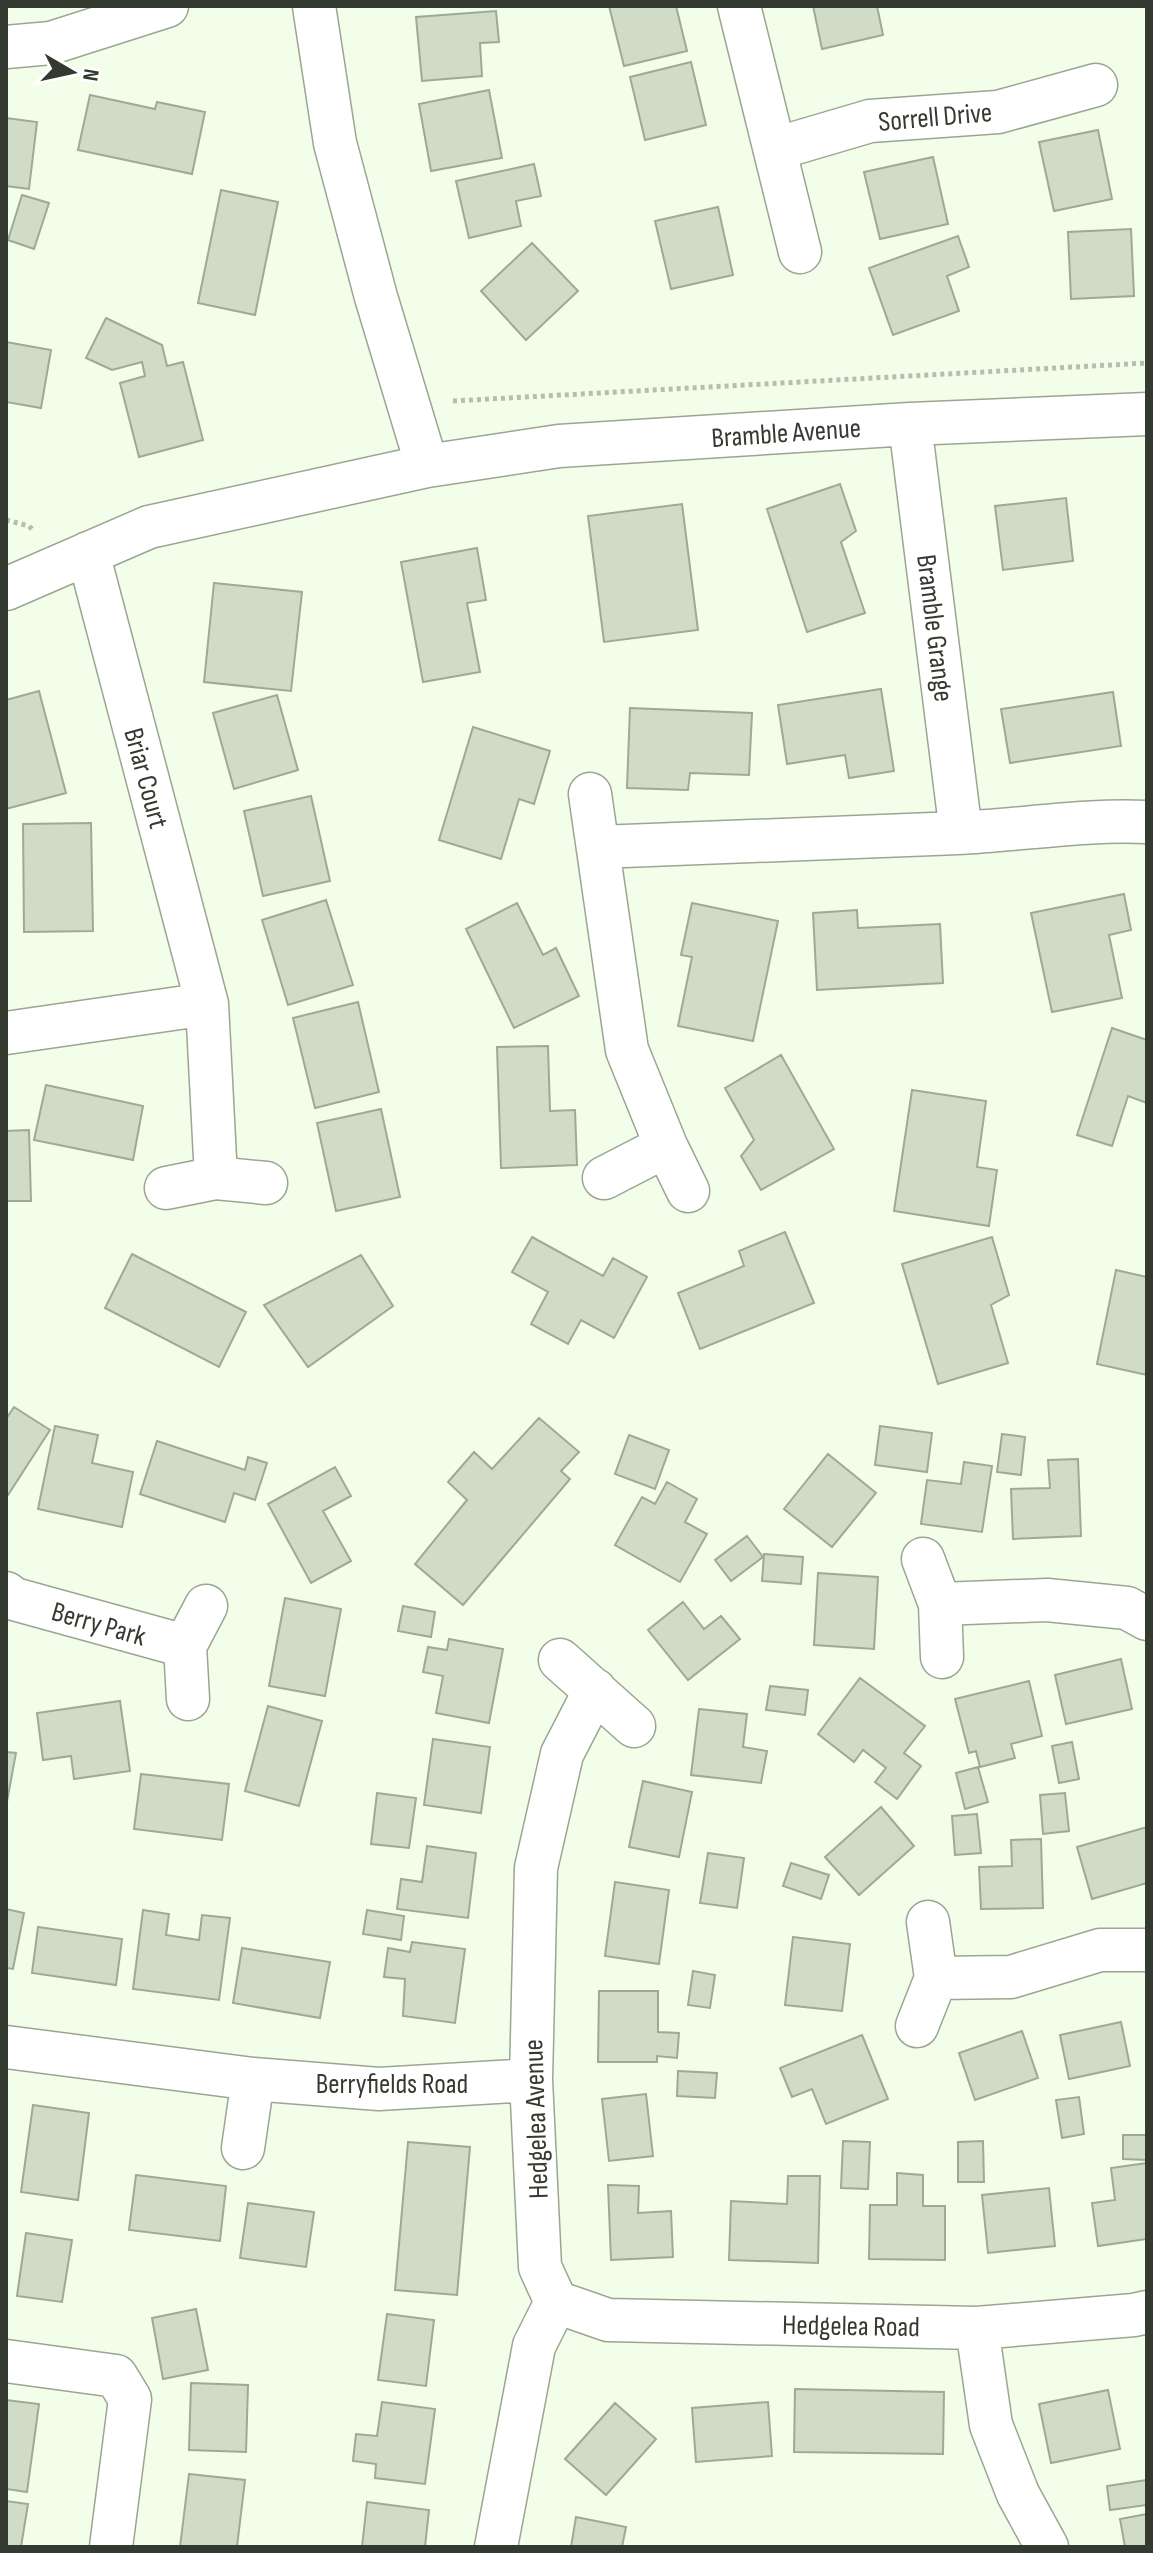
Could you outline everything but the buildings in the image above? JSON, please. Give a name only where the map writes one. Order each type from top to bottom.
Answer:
[{"type":"street","points":[[6,47],[51,43],[167,6]]},
{"type":"street","points":[[314,6],[335,143],[427,466]]},
{"type":"street","points":[[739,6],[800,252]]},
{"type":"street","name":"Sorrell Drive","points":[[775,149],[870,121],[998,112],[1096,85]]},
{"type":"street","name":"Bramble Avenue","points":[[6,589],[149,527],[427,466],[559,446],[910,424],[1147,414]]},
{"type":"street","name":"Bramble Grange","points":[[910,424],[961,833]]},
{"type":"street","name":"Briar Court","points":[[88,553],[207,1004],[216,1178]]},
{"type":"street","points":[[590,794],[627,1050],[688,1191]]},
{"type":"street","points":[[599,847],[961,833],[1109,821],[1147,822]]},
{"type":"street","points":[[6,1033],[207,1004]]},
{"type":"street","points":[[604,1178],[666,1146]]},
{"type":"street","points":[[166,1188],[216,1178],[266,1183]]},
{"type":"street","points":[[923,1559],[940,1604],[942,1657]]},
{"type":"street","name":"Berry Park","points":[[9,1600],[185,1646]]},
{"type":"street","points":[[940,1604],[1047,1600],[1127,1608],[1147,1619]]},
{"type":"street","name":"Berry Park","points":[[188,1699],[185,1646],[206,1606]]},
{"type":"street","points":[[560,1660],[634,1726]]},
{"type":"street","name":"Hedgelea Avenue","points":[[556,2302],[540,2267],[531,2080],[536,1868],[562,1754],[595,1690]]},
{"type":"street","points":[[917,2026],[936,1978],[928,1922]]},
{"type":"street","points":[[936,1978],[1011,1977],[1100,1950],[1147,1950]]},
{"type":"street","name":"Berryfields Road","points":[[6,2047],[253,2079],[379,2089],[531,2080]]},
{"type":"street","points":[[243,2148],[253,2079]]},
{"type":"street","points":[[496,2547],[534,2346],[556,2302]]},
{"type":"street","name":"Hedgelea Road","points":[[556,2302],[608,2320],[977,2328],[1147,2312]]},
{"type":"street","points":[[977,2328],[991,2425],[1018,2494],[1047,2547]]},
{"type":"street","points":[[6,2361],[116,2376],[130,2399],[111,2547]]},
{"type":"path","points":[[408,405],[498,397],[1147,363]]}]
